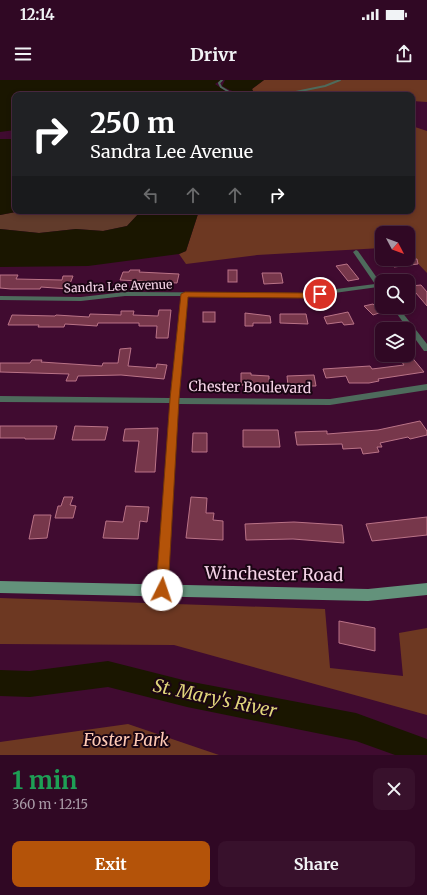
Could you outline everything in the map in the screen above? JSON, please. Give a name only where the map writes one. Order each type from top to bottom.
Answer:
[{"type":"street","points":[[356,252],[375,279]]},
{"type":"street","name":"Sandra Lee Avenue","points":[[0,298],[81,299],[125,294],[304,296],[375,288]]},
{"type":"street","points":[[162,590],[174,399],[185,294]]},
{"type":"street","points":[[400,314],[427,350]]},
{"type":"street","name":"Chester Boulevard","points":[[0,399],[174,399],[330,402],[427,387]]},
{"type":"street","name":"Winchester Road","points":[[0,587],[368,595],[427,589]]},
{"type":"lane","points":[[222,80],[219,83],[221,88],[228,92]]},
{"type":"lane","points":[[295,92],[324,86],[340,80]]},
{"type":"shaded area","points":[[0,80],[221,80],[215,84],[227,92],[12,92],[12,130],[0,132]]},
{"type":"shaded area","points":[[225,80],[264,80],[252,89],[254,92],[236,92],[222,86]]},
{"type":"shaded area","points":[[0,139],[12,139],[12,213],[0,215]]},
{"type":"shaded area","points":[[12,213],[12,214],[138,214],[127,226],[103,231],[76,229],[39,233],[0,229],[0,215]]},
{"type":"shaded area","points":[[138,214],[198,214],[186,251],[179,254],[88,266],[0,267],[0,229],[39,233],[76,229],[103,231],[127,226]]},
{"type":"green space","points":[[264,80],[427,80],[427,102],[415,101],[415,92],[254,92],[252,89]]},
{"type":"green space","points":[[415,127],[427,131],[427,273],[415,260],[415,226],[375,226],[375,248],[257,255],[186,264],[179,254],[186,251],[198,214],[415,214]]},
{"type":"green space","points":[[0,598],[325,609],[330,668],[403,676],[399,633],[427,628],[427,715],[174,645],[0,644]]},
{"type":"green space","name":"Foster Park","points":[[128,724],[219,755],[0,755],[0,742]]},
{"type":"building","points":[[415,259],[417,259],[418,264],[415,264]]},
{"type":"building","points":[[347,264],[359,279],[348,281],[336,266]]},
{"type":"building","points":[[130,270],[140,270],[139,272],[179,274],[177,283],[120,280],[123,272],[129,272]]},
{"type":"building","points":[[228,270],[237,270],[237,282],[228,282]]},
{"type":"building","points":[[262,273],[281,273],[283,283],[264,284]]},
{"type":"building","points":[[0,275],[18,275],[16,279],[62,280],[63,276],[73,276],[68,289],[41,287],[40,289],[11,289],[0,288]]},
{"type":"building","points":[[421,285],[427,292],[427,306],[415,292],[415,286]]},
{"type":"building","points":[[373,304],[375,306],[376,314],[373,315],[364,306]]},
{"type":"building","points":[[159,310],[171,310],[168,338],[156,338],[157,326],[139,326],[139,323],[98,323],[97,326],[65,324],[64,327],[8,325],[12,315],[89,317],[90,314],[121,315],[121,311],[134,311],[133,315],[158,316]]},
{"type":"building","points":[[203,312],[215,312],[215,322],[203,322]]},
{"type":"building","points":[[348,312],[354,324],[344,325],[342,322],[327,324],[324,317]]},
{"type":"building","points":[[245,313],[270,316],[271,323],[253,323],[253,326],[245,326]]},
{"type":"building","points":[[280,314],[306,314],[308,324],[280,323]]},
{"type":"building","points":[[131,348],[128,366],[156,368],[157,364],[167,365],[164,379],[121,375],[78,376],[76,381],[66,381],[69,374],[0,372],[0,363],[30,363],[32,360],[42,360],[41,362],[102,366],[103,363],[118,363],[120,349]]},
{"type":"building","points":[[415,361],[424,372],[378,379],[379,381],[369,383],[349,383],[346,376],[326,378],[323,369],[370,366],[372,369],[404,365],[402,362]]},
{"type":"building","points":[[241,373],[269,376],[269,386],[241,385]]},
{"type":"building","points":[[314,375],[316,386],[288,386],[287,376]]},
{"type":"building","points":[[420,421],[427,431],[427,435],[410,439],[408,437],[380,443],[382,447],[377,447],[379,452],[363,454],[361,448],[343,449],[342,444],[297,445],[295,432],[327,431],[327,434],[378,430]]},
{"type":"building","points":[[0,426],[57,426],[54,439],[25,439],[0,438]]},
{"type":"building","points":[[75,426],[108,427],[105,440],[72,440]]},
{"type":"building","points":[[158,428],[155,472],[135,472],[139,441],[123,441],[125,429]]},
{"type":"building","points":[[243,430],[278,430],[280,447],[243,447]]},
{"type":"building","points":[[193,433],[207,433],[207,452],[192,452]]},
{"type":"building","points":[[64,497],[73,497],[70,505],[76,506],[73,518],[55,518],[58,506],[61,506]]},
{"type":"building","points":[[191,497],[207,498],[206,513],[214,513],[213,520],[223,521],[223,540],[186,538]]},
{"type":"building","points":[[126,506],[149,507],[147,522],[140,521],[138,539],[103,538],[106,521],[123,522]]},
{"type":"building","points":[[34,515],[51,515],[47,538],[29,539]]},
{"type":"building","points":[[427,517],[427,535],[372,541],[366,524]]},
{"type":"building","points":[[294,522],[342,525],[344,543],[293,539],[246,540],[245,524]]},
{"type":"building","points":[[339,621],[375,628],[375,651],[339,643]]},
{"type":"waterway","name":"St. Mary's River","points":[[0,683],[30,684],[108,674],[187,694],[356,727],[427,753]]},
{"type":"route","points":[[162,590],[174,399],[185,294],[304,296],[320,294]]}]
